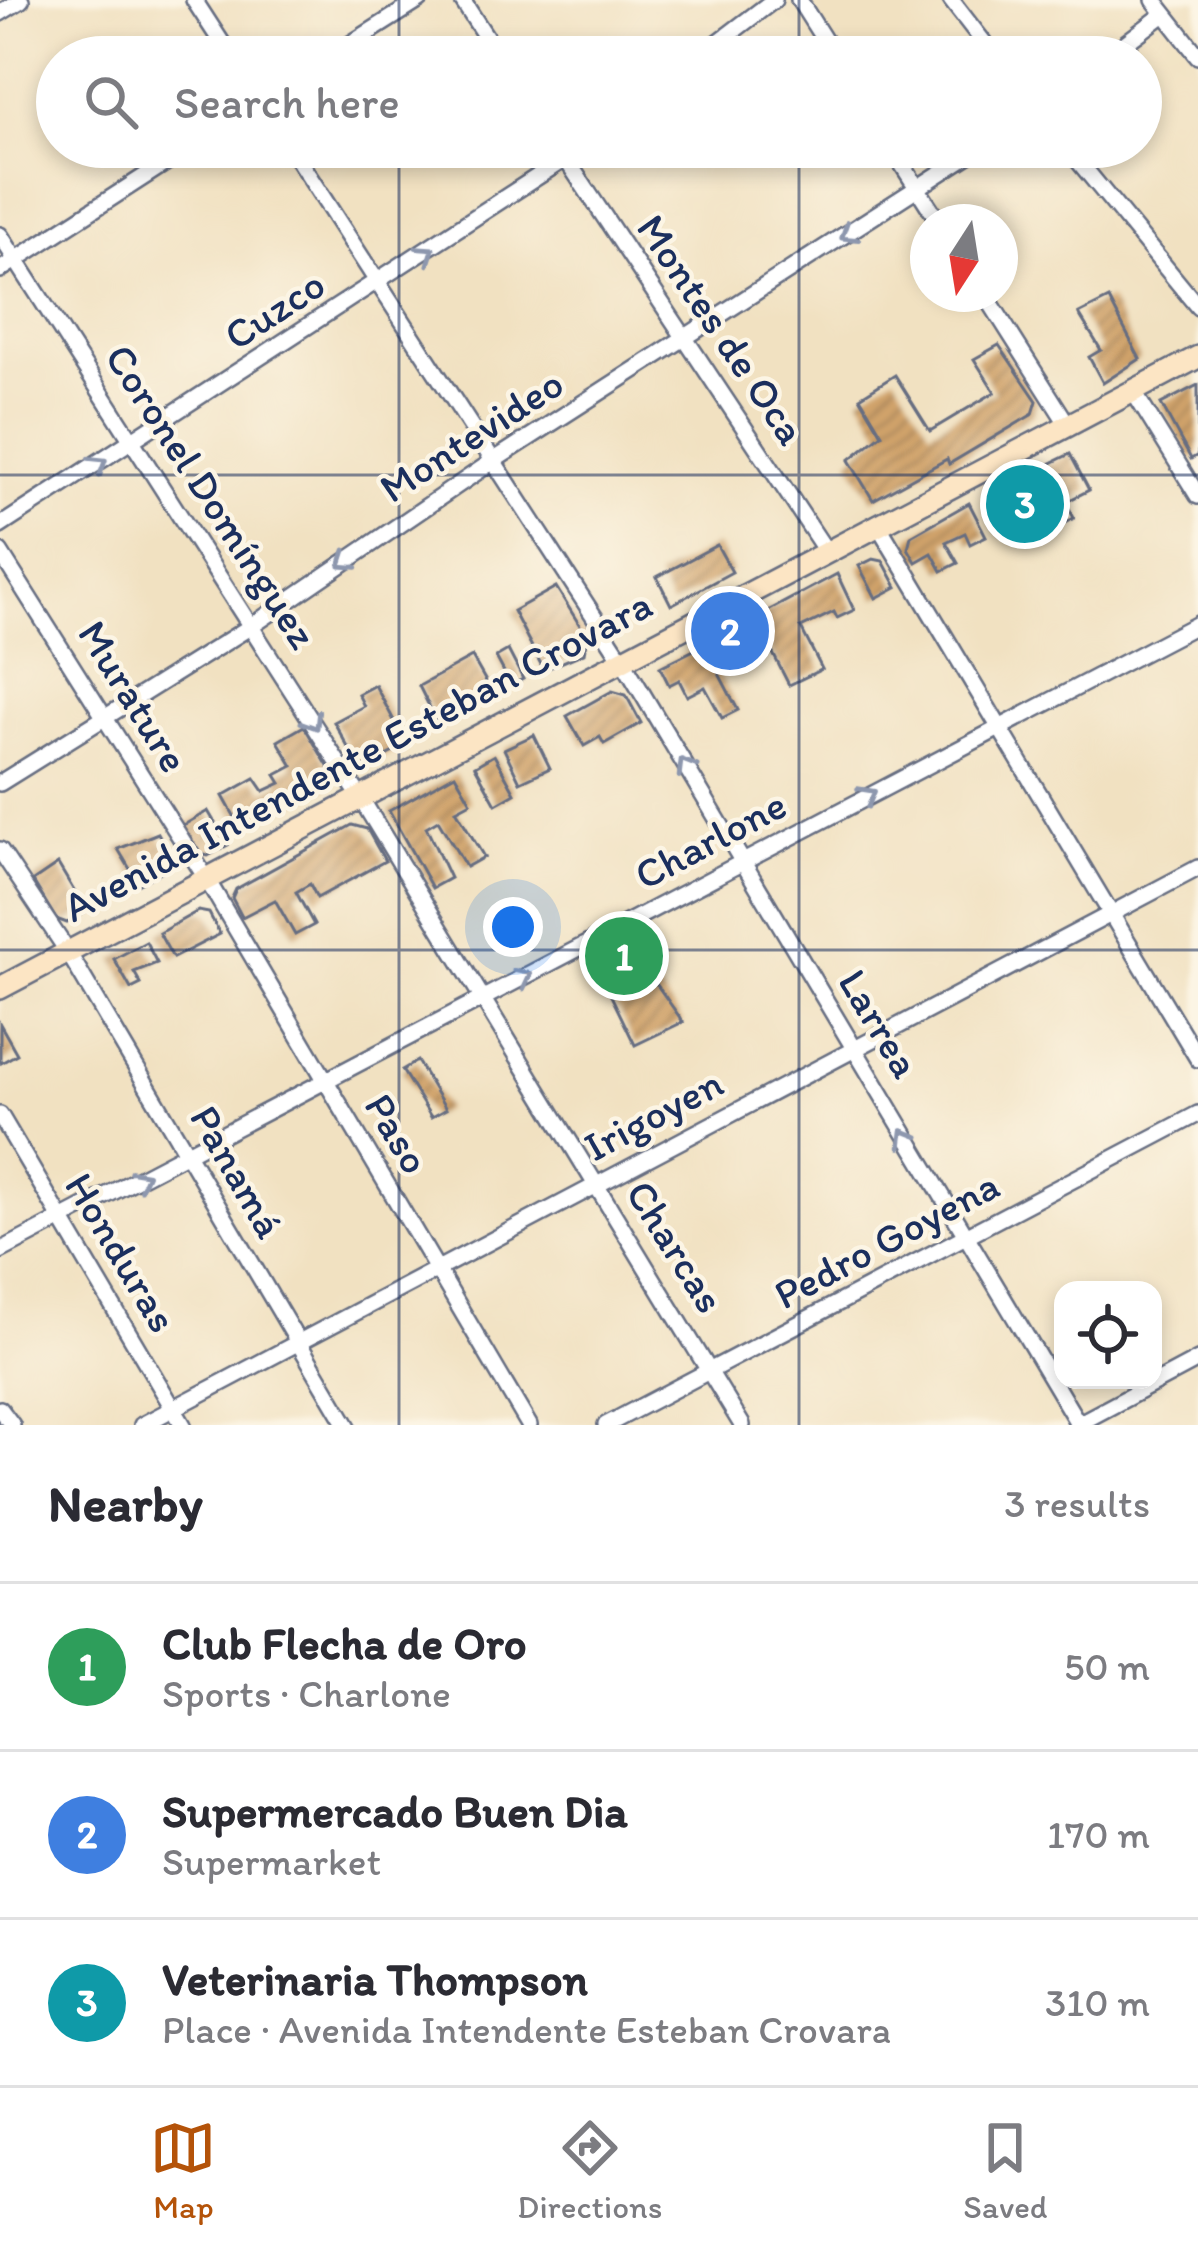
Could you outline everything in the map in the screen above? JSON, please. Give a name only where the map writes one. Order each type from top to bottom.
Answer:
[{"type":"main road","name":"Avenida Intendente Esteban Crovara","points":[[0,988],[1198,357]]},
{"type":"street","points":[[0,13],[21,0]]},
{"type":"street","points":[[194,0],[217,36]]},
{"type":"street","points":[[363,36],[420,0]]},
{"type":"street","points":[[462,0],[486,36]]},
{"type":"street","points":[[721,36],[752,6],[774,0]]},
{"type":"street","points":[[799,0],[822,36]]},
{"type":"street","points":[[950,0],[978,36]]},
{"type":"street","points":[[1129,36],[1159,7],[1198,56]]},
{"type":"street","points":[[0,270],[158,168]]},
{"type":"street","name":"Larrea","points":[[304,168],[621,658],[1078,1424]]},
{"type":"street","name":"Cuzco","points":[[0,526],[380,284],[541,168]]},
{"type":"street","name":"Montes de Oca","points":[[572,168],[826,551]]},
{"type":"street","points":[[904,168],[928,204]]},
{"type":"street","name":"Montevideo","points":[[0,783],[253,625],[494,461],[950,168]]},
{"type":"street","points":[[1084,168],[1198,307]]},
{"type":"street","name":"Coronel Domínguez","points":[[0,235],[360,797]]},
{"type":"street","points":[[996,312],[1068,424]]},
{"type":"street","points":[[1133,391],[1198,496]]},
{"type":"street","points":[[877,523],[1198,1058]]},
{"type":"street","name":"Murature","points":[[0,552],[206,878]]},
{"type":"street","name":"Charlone","points":[[0,1251],[999,724],[1198,624]]},
{"type":"street","name":"Charcas","points":[[360,797],[742,1425]]},
{"type":"street","name":"Panamá","points":[[0,850],[68,952],[347,1425]]},
{"type":"street","name":"Irigoyen","points":[[142,1425],[1198,868]]},
{"type":"street","name":"Paso","points":[[206,878],[530,1425]]},
{"type":"street","name":"Pedro Goyena","points":[[606,1425],[1198,1114]]},
{"type":"street","name":"Honduras","points":[[0,1115],[183,1425]]},
{"type":"street","points":[[1078,1424],[1198,1360]]},
{"type":"street","points":[[0,1409],[11,1425]]},
{"type":"building","points":[[1109,299],[1140,359],[1103,383],[1089,357],[1101,350],[1079,314]]},
{"type":"building","points":[[999,345],[1037,401],[1033,414],[949,464],[947,459],[873,500],[849,460],[882,434],[860,397],[895,375],[930,431],[995,392],[974,359]]},
{"type":"building","points":[[1198,385],[1198,455],[1191,459],[1161,404]]},
{"type":"building","points":[[1070,454],[1089,490],[1066,502],[1074,518],[1049,531],[1045,522],[1011,543],[986,495]]},
{"type":"building","points":[[969,503],[986,536],[970,544],[965,533],[946,542],[958,563],[942,571],[932,553],[916,562],[908,548],[911,536]]},
{"type":"building","points":[[717,545],[732,572],[671,605],[657,577]]},
{"type":"building","points":[[873,559],[883,561],[897,587],[876,598],[859,566]]},
{"type":"building","points":[[837,574],[854,610],[837,618],[834,612],[801,628],[822,669],[789,685],[755,618]]},
{"type":"building","points":[[556,587],[587,637],[584,653],[544,670],[513,611]]},
{"type":"building","points":[[737,626],[753,659],[737,666],[721,633]]},
{"type":"building","points":[[704,645],[738,710],[722,718],[705,687],[687,696],[679,680],[669,685],[660,667]]},
{"type":"building","points":[[508,650],[523,679],[511,685],[496,657]]},
{"type":"building","points":[[472,657],[493,694],[438,724],[419,686]]},
{"type":"building","points":[[375,685],[407,745],[360,769],[334,722],[364,706],[358,694]]},
{"type":"building","points":[[612,691],[626,695],[641,723],[604,744],[600,737],[584,746],[567,716]]},
{"type":"building","points":[[304,726],[332,773],[330,786],[241,828],[223,796],[255,778],[264,791],[281,783],[276,775],[293,766],[278,741]]},
{"type":"building","points":[[534,735],[550,768],[520,782],[504,749]]},
{"type":"building","points":[[494,755],[515,793],[496,804],[475,766]]},
{"type":"building","points":[[455,774],[471,802],[456,810],[484,857],[466,867],[438,820],[426,827],[450,878],[432,888],[389,811]]},
{"type":"building","points":[[208,811],[228,845],[208,856],[197,853],[182,826]]},
{"type":"building","points":[[352,825],[367,829],[385,861],[317,898],[310,884],[296,892],[314,925],[295,935],[275,900],[242,917],[232,898],[236,889]]},
{"type":"building","points":[[158,833],[171,856],[168,868],[139,884],[118,849]]},
{"type":"building","points":[[58,864],[86,911],[67,923],[56,919],[33,881]]},
{"type":"building","points":[[198,911],[209,913],[220,934],[173,958],[159,933]]},
{"type":"building","points":[[146,942],[157,963],[134,972],[141,984],[131,989],[114,959]]},
{"type":"building","points":[[633,951],[683,1022],[635,1045],[598,969]]},
{"type":"building","points":[[0,1024],[17,1054],[1,1063],[0,1060]]},
{"type":"building","points":[[417,1061],[446,1109],[431,1117],[402,1070]]},
{"type":"place","name":"Veterinaria Thompson","points":[[1025,504]]},
{"type":"place","name":"Supermercado Buen Dia","points":[[730,631]]},
{"type":"place","name":"Club Flecha de Oro","points":[[624,956]]}]
